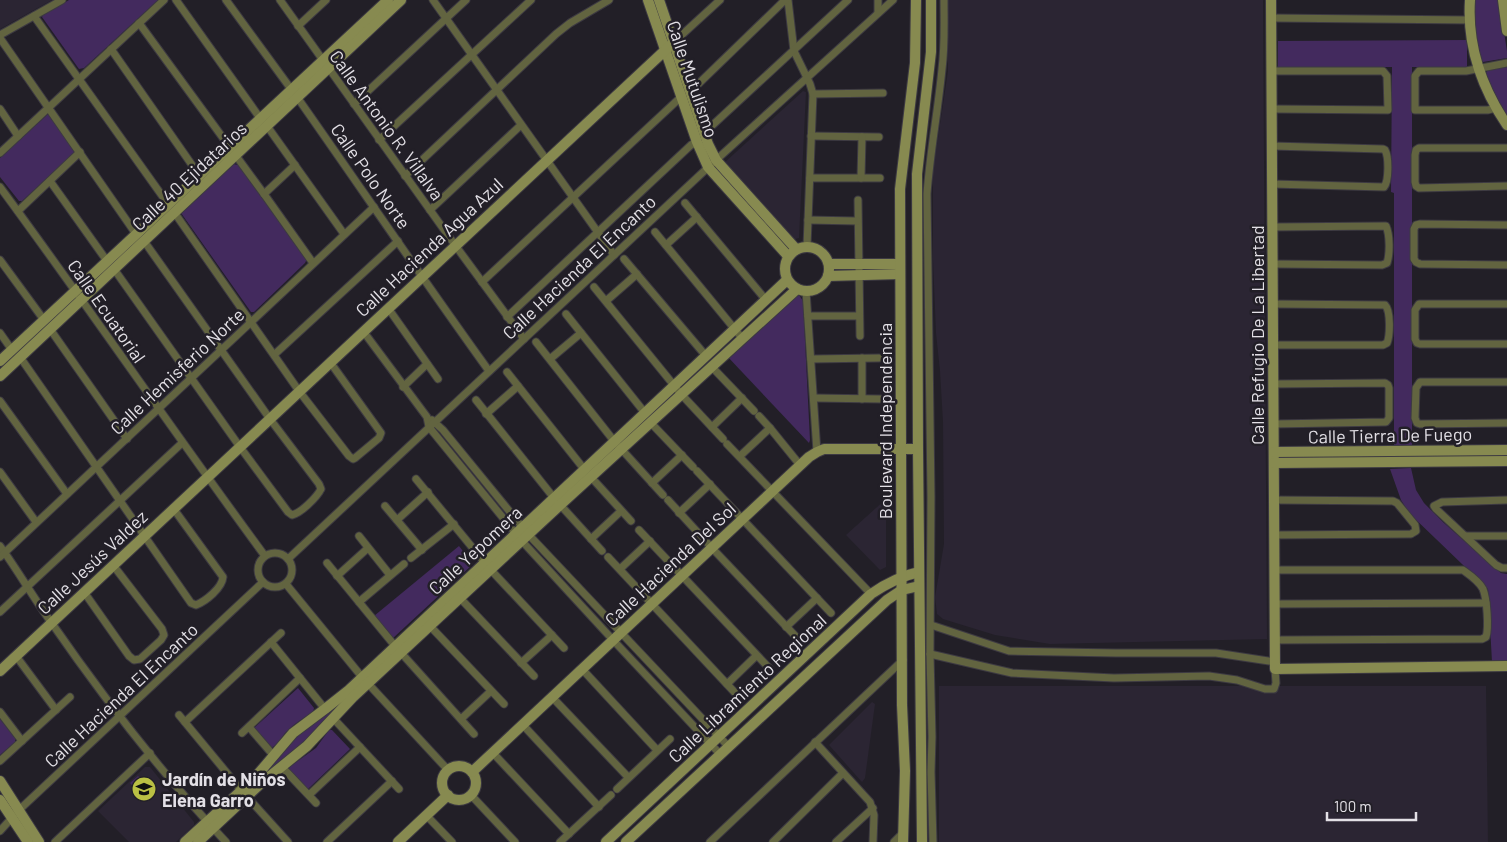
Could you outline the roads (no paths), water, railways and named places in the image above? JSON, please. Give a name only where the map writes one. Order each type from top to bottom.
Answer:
[{"type":"street","points":[[50,181],[240,447],[290,514],[297,514],[318,494],[321,489],[319,484],[140,238],[0,37],[62,0]]},
{"type":"street","points":[[0,153],[164,0]]},
{"type":"street","points":[[176,0],[344,234]]},
{"type":"street","name":"Calle Polo Norte","points":[[226,0],[294,93],[489,372]]},
{"type":"street","name":"Calle Antonio R. Villalva","points":[[280,0],[454,245],[524,339]]},
{"type":"street","points":[[298,26],[326,0]]},
{"type":"street","name":"Calle 40 Ejidatarios","points":[[0,376],[16,354],[325,64],[388,0]]},
{"type":"street","name":"Calle 40 Ejidatarios","points":[[325,64],[401,0]]},
{"type":"street","points":[[433,0],[614,255]]},
{"type":"street","points":[[354,104],[466,0]]},
{"type":"street","points":[[379,140],[531,0]]},
{"type":"street","points":[[405,176],[556,34],[570,23],[609,0]]},
{"type":"street","name":"Calle Mutulismo","points":[[648,0],[670,45]]},
{"type":"street","name":"Calle Mutulismo","points":[[659,0],[670,45],[708,167],[792,252]]},
{"type":"street","points":[[670,45],[720,0]]},
{"type":"street","points":[[786,0],[794,51],[813,94],[807,246]]},
{"type":"street","points":[[482,282],[786,0]]},
{"type":"street","points":[[704,133],[848,0]]},
{"type":"street","points":[[878,0],[878,14]]},
{"type":"street","name":"Calle Hacienda El Encanto","points":[[288,559],[708,167],[894,0]]},
{"type":"street","name":"Boulevard Independencia","points":[[903,837],[905,771],[902,705],[900,189],[915,63],[916,0]]},
{"type":"street","name":"Boulevard Independencia","points":[[922,842],[917,174],[931,52],[931,0]]},
{"type":"street","points":[[933,842],[927,194],[942,70],[944,0]]},
{"type":"street","name":"Calle Refugio De La Libertad","points":[[1271,0],[1275,666]]},
{"type":"street","points":[[1470,0],[1469,20],[1474,53],[1496,108],[1507,125]]},
{"type":"street","points":[[1502,0],[1506,24]]},
{"type":"street","points":[[34,16],[80,78],[275,354],[299,391],[350,458],[355,458],[378,438],[381,433],[330,362]]},
{"type":"street","points":[[1271,18],[1469,20]]},
{"type":"street","points":[[139,23],[313,263]]},
{"type":"street","name":"Calle Hacienda Agua Azul","points":[[207,477],[670,45]]},
{"type":"street","points":[[111,49],[198,176]]},
{"type":"street","points":[[1496,108],[1488,110],[1415,110],[1414,78],[1417,73],[1422,71],[1466,71],[1507,63]]},
{"type":"street","points":[[1272,71],[1385,72],[1387,76],[1388,110],[1272,109]]},
{"type":"street","points":[[813,94],[883,93]]},
{"type":"street","name":"Calle Mutulismo","points":[[686,94],[704,133],[702,143]]},
{"type":"street","points":[[0,110],[18,136]]},
{"type":"street","points":[[430,210],[522,125]]},
{"type":"street","points":[[811,136],[879,137]]},
{"type":"street","points":[[861,178],[862,137]]},
{"type":"street","points":[[507,317],[691,145],[702,143]]},
{"type":"street","name":"Calle Mutulismo","points":[[702,143],[792,252]]},
{"type":"street","points":[[1272,146],[1386,150],[1388,154],[1386,186],[1380,188],[1272,184]]},
{"type":"street","points":[[1507,148],[1419,148],[1415,154],[1415,182],[1419,188],[1507,186]]},
{"type":"street","name":"Calle 40 Ejidatarios","points":[[171,208],[198,176],[232,151]]},
{"type":"street","points":[[18,211],[80,152]]},
{"type":"street","points":[[264,194],[294,165]]},
{"type":"street","points":[[810,178],[880,178]]},
{"type":"street","name":"Calle Ecuatorial","points":[[0,187],[182,443],[265,556]]},
{"type":"street","points":[[858,200],[860,336]]},
{"type":"street","points":[[685,203],[766,300]]},
{"type":"street","name":"Calle Hemisferio Norte","points":[[2,552],[128,439],[374,207]]},
{"type":"street","points":[[666,245],[697,217]]},
{"type":"street","points":[[808,220],[857,221]]},
{"type":"street","points":[[1507,225],[1416,225],[1414,227],[1414,259],[1420,264],[1507,265]]},
{"type":"street","points":[[1272,227],[1386,226],[1388,231],[1387,263],[1382,265],[1273,264]]},
{"type":"street","points":[[655,232],[742,338]]},
{"type":"street","points":[[275,354],[398,241]]},
{"type":"street","points":[[807,246],[819,249],[823,253],[829,264],[828,276],[817,289],[802,290],[787,280],[784,266],[792,252],[807,246]]},
{"type":"street","points":[[624,259],[706,356]]},
{"type":"street","points":[[0,260],[128,439]]},
{"type":"street","points":[[829,264],[858,269],[900,269]]},
{"type":"street","points":[[828,276],[858,269]]},
{"type":"street","points":[[606,301],[637,274]]},
{"type":"street","name":"Calle Yepomera","points":[[244,793],[293,732],[365,680],[398,650],[648,418],[677,390],[706,356],[787,280]]},
{"type":"street","points":[[594,287],[677,390],[872,594]]},
{"type":"street","points":[[802,290],[808,316],[817,452],[832,449],[918,449]]},
{"type":"street","name":"Calle Yepomera","points":[[677,390],[711,366],[742,338],[802,290]]},
{"type":"street","points":[[1507,304],[1421,303],[1417,305],[1415,310],[1416,343],[1507,344]]},
{"type":"street","points":[[1273,304],[1382,305],[1387,306],[1389,311],[1389,339],[1386,345],[1273,345]]},
{"type":"street","points":[[388,308],[438,379]]},
{"type":"street","points":[[566,314],[648,418],[831,613]]},
{"type":"street","points":[[808,316],[860,316]]},
{"type":"street","points":[[363,331],[403,387],[522,534],[724,750]]},
{"type":"street","points":[[0,333],[193,605],[196,606],[202,603],[220,585],[223,580],[222,575],[174,508]]},
{"type":"street","points":[[550,359],[581,333]]},
{"type":"street","points":[[536,342],[618,445],[800,642]]},
{"type":"street","name":"Calle 40 Ejidatarios","points":[[0,361],[16,354]]},
{"type":"street","points":[[862,358],[862,399]]},
{"type":"street","points":[[811,359],[879,358]]},
{"type":"street","points":[[403,387],[427,364]]},
{"type":"street","points":[[711,366],[770,428],[800,465]]},
{"type":"street","points":[[507,372],[587,473],[632,521]]},
{"type":"street","points":[[1507,382],[1423,382],[1418,384],[1416,388],[1415,418],[1417,423],[1507,423]]},
{"type":"street","points":[[1273,384],[1386,384],[1389,388],[1389,418],[1386,422],[1274,424]]},
{"type":"street","points":[[486,414],[518,386]]},
{"type":"street","points":[[918,390],[930,390]]},
{"type":"street","points":[[712,427],[742,398]]},
{"type":"street","points":[[814,398],[880,399]]},
{"type":"street","points":[[476,400],[557,501],[602,550]]},
{"type":"street","points":[[0,401],[67,494]]},
{"type":"street","points":[[740,456],[770,428]]},
{"type":"street","points":[[0,612],[182,443]]},
{"type":"street","name":"Calle Tierra De Fuego","points":[[1274,458],[1401,452],[1507,450]]},
{"type":"street","name":"Calle Hacienda Del Sol","points":[[472,772],[800,465],[817,452]]},
{"type":"street","points":[[1400,463],[1401,452]]},
{"type":"street","points":[[652,483],[682,455]]},
{"type":"street","name":"Calle Tierra De Fuego","points":[[1274,458],[1400,463],[1507,461]]},
{"type":"street","points":[[0,472],[36,522]]},
{"type":"street","name":"Calle Jesús Valdez","points":[[0,671],[207,477]]},
{"type":"street","points":[[416,479],[488,566],[564,648]]},
{"type":"street","points":[[679,513],[710,484]]},
{"type":"street","points":[[397,520],[428,492]]},
{"type":"street","points":[[1274,500],[1393,501],[1397,503],[1416,528],[1416,531],[1411,534],[1274,535]]},
{"type":"street","points":[[1507,500],[1442,502],[1434,504],[1436,510],[1496,565],[1507,568]]},
{"type":"street","points":[[385,506],[422,550]]},
{"type":"street","points":[[591,539],[621,511]]},
{"type":"street","points":[[411,558],[454,524]]},
{"type":"street","points":[[639,530],[770,669]]},
{"type":"street","points":[[359,536],[390,575]]},
{"type":"street","points":[[1466,536],[1507,536]]},
{"type":"street","points":[[620,569],[650,541]]},
{"type":"street","points":[[337,576],[368,548]]},
{"type":"street","points":[[2,552],[120,717],[226,842]]},
{"type":"street","points":[[275,553],[288,559],[292,569],[290,580],[286,584],[272,587],[263,582],[258,574],[258,569],[265,556],[275,553]]},
{"type":"street","points":[[608,557],[739,697]]},
{"type":"street","points":[[327,563],[398,650],[474,734]]},
{"type":"street","points":[[359,602],[404,564]]},
{"type":"street","points":[[84,592],[129,656],[134,660],[140,659],[161,640],[164,635],[162,629],[113,565]]},
{"type":"street","name":"Calle Yepomera","points":[[398,650],[430,626],[460,598],[488,566]]},
{"type":"street","points":[[1274,570],[1460,569],[1470,575],[1483,591],[1486,603],[1488,634],[1482,639],[1275,640]]},
{"type":"street","name":"Calle Libramiento Regional","points":[[606,842],[872,594],[902,576],[919,572]]},
{"type":"street","name":"Calle Hacienda El Encanto","points":[[0,831],[263,582]]},
{"type":"street","points":[[286,584],[365,680],[448,770]]},
{"type":"street","name":"Calle Libramiento Regional","points":[[626,842],[887,600],[902,590],[919,586]]},
{"type":"street","points":[[460,598],[534,676]]},
{"type":"street","points":[[786,627],[817,598]]},
{"type":"street","points":[[1275,604],[1486,603]]},
{"type":"street","points":[[931,625],[1009,651],[1216,654],[1275,666],[1507,666]]},
{"type":"street","points":[[430,626],[504,704]]},
{"type":"street","points":[[185,722],[281,633]]},
{"type":"street","points":[[521,663],[552,636]]},
{"type":"street","points":[[271,642],[325,709]]},
{"type":"street","points":[[930,654],[1012,673],[1114,678],[1209,676],[1237,680],[1265,689],[1274,689],[1276,682],[1275,666]]},
{"type":"street","points":[[16,656],[56,710]]},
{"type":"street","points":[[727,684],[756,656]]},
{"type":"street","points":[[713,841],[903,660]]},
{"type":"street","points":[[582,669],[657,750]]},
{"type":"street","points":[[242,733],[300,678]]},
{"type":"street","name":"Calle Yepomera","points":[[185,842],[210,825],[244,793],[308,746],[365,680]]},
{"type":"street","points":[[461,720],[491,691]]},
{"type":"street","points":[[0,761],[70,697]]},
{"type":"street","points":[[552,697],[628,778]]},
{"type":"street","points":[[0,712],[22,741]]},
{"type":"street","points":[[179,715],[288,842]]},
{"type":"street","points":[[333,718],[399,788]]},
{"type":"street","points":[[523,725],[598,806]]},
{"type":"street","points":[[249,727],[274,756]]},
{"type":"street","points":[[617,788],[670,739]]},
{"type":"street","points":[[714,740],[724,750]]},
{"type":"street","points":[[815,742],[870,802],[874,815],[873,842]]},
{"type":"street","points":[[309,795],[360,747]]},
{"type":"street","points":[[493,753],[569,834]]},
{"type":"street","points":[[55,842],[150,754]]},
{"type":"street","points":[[281,766],[316,803]]},
{"type":"street","points":[[461,766],[472,772],[476,784],[471,795],[459,800],[448,795],[442,782],[448,770],[461,766]]},
{"type":"street","points":[[772,842],[844,773]]},
{"type":"street","points":[[0,781],[39,842]]},
{"type":"street","points":[[327,842],[392,781]]},
{"type":"street","points":[[398,842],[448,795]]},
{"type":"street","points":[[471,795],[516,842]]},
{"type":"street","points":[[560,842],[611,795]]},
{"type":"street","points":[[0,800],[28,842]]},
{"type":"street","points":[[836,842],[873,808]]},
{"type":"street","points":[[426,815],[452,842]]},
{"type":"street","name":"Calle Yepomera","points":[[198,842],[210,825]]},
{"type":"street","points":[[894,842],[903,837]]},
{"type":"place","name":"Jardín de Niños Elena Garro","points":[[144,789]]}]
